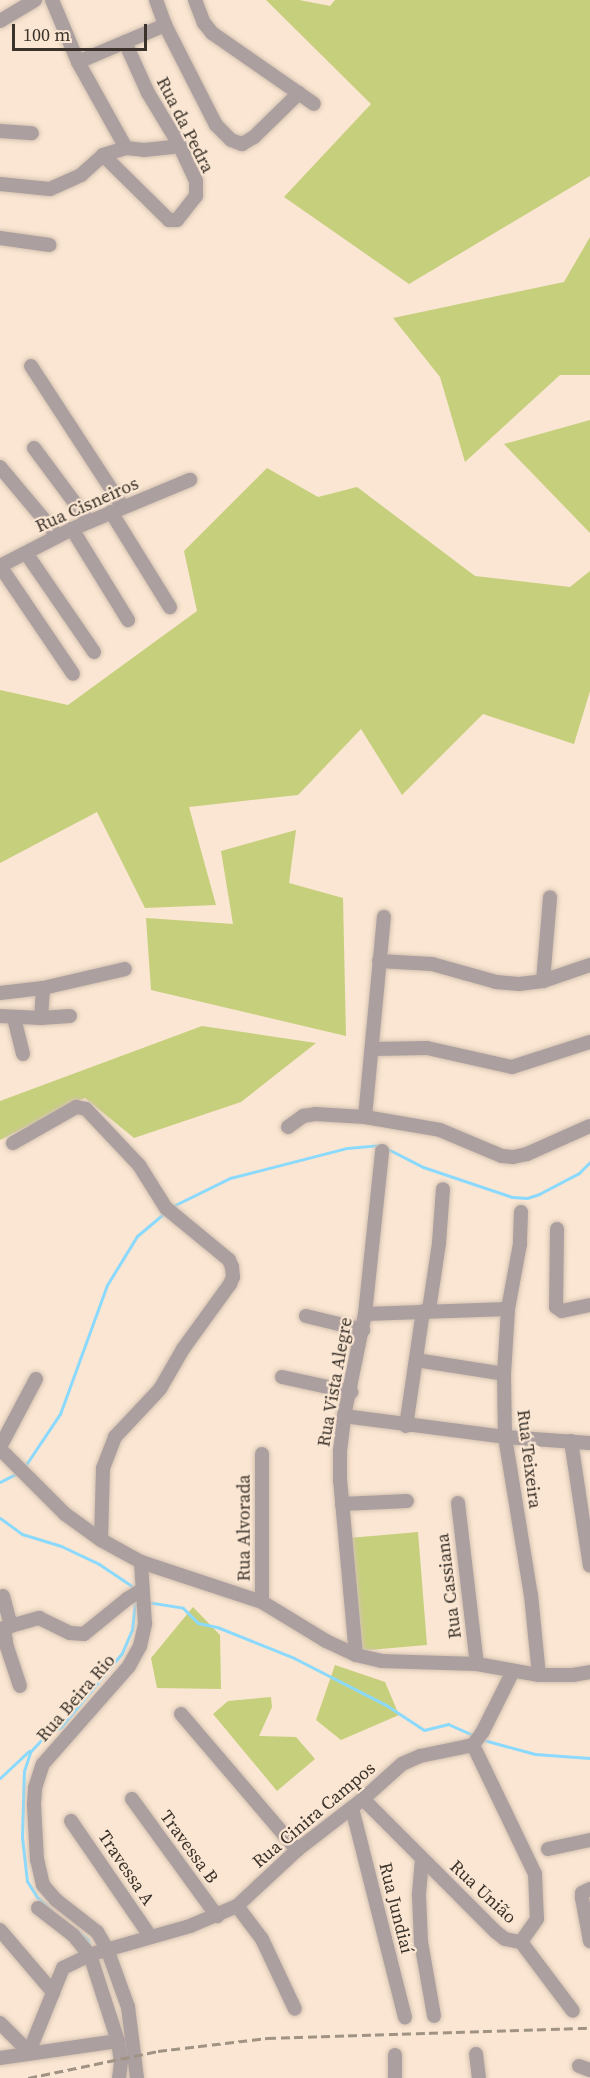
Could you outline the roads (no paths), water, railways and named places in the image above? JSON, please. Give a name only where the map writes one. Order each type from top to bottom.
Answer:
[{"type":"street","points":[[0,21],[35,0]]},
{"type":"street","points":[[52,0],[78,62],[126,148]]},
{"type":"street","points":[[156,0],[165,25],[216,125],[231,140],[242,144],[254,137],[299,93]]},
{"type":"street","points":[[195,0],[204,23],[212,33],[314,104]]},
{"type":"street","points":[[78,62],[165,25]]},
{"type":"street","name":"Rua da Pedra","points":[[103,155],[169,220],[177,220],[192,202],[198,189],[180,146],[155,107],[124,42]]},
{"type":"street","points":[[0,131],[32,133]]},
{"type":"street","points":[[0,184],[50,189],[81,175],[103,155],[126,148],[144,150],[180,146]]},
{"type":"street","points":[[0,238],[50,245]]},
{"type":"street","points":[[31,366],[117,509],[170,607]]},
{"type":"street","points":[[34,448],[89,522]]},
{"type":"street","points":[[0,467],[58,537]]},
{"type":"street","name":"Rua Cisneiros","points":[[2,562],[26,553],[117,509],[190,480]]},
{"type":"street","points":[[72,529],[128,620]]},
{"type":"street","points":[[26,553],[94,652]]},
{"type":"street","points":[[2,562],[73,674]]},
{"type":"street","points":[[543,981],[550,897]]},
{"type":"street","points":[[365,1117],[384,916]]},
{"type":"street","points":[[380,961],[432,964],[507,984],[543,981],[590,965]]},
{"type":"street","points":[[0,993],[43,988],[125,969]]},
{"type":"street","points":[[41,1018],[43,988]]},
{"type":"street","points":[[23,1054],[7,1017],[70,1016]]},
{"type":"street","points":[[373,1049],[427,1048],[512,1067],[590,1042]]},
{"type":"street","points":[[13,1143],[81,1107],[139,1165],[170,1212],[229,1260],[233,1276],[183,1349],[160,1389],[114,1437],[104,1468],[101,1540]]},
{"type":"street","points":[[288,1127],[303,1116],[315,1114],[365,1117],[440,1130],[502,1156],[513,1156],[526,1154],[590,1126]]},
{"type":"street","name":"Rua Vista Alegre","points":[[357,1655],[342,1504],[340,1451],[344,1416],[363,1330],[382,1151]]},
{"type":"street","points":[[406,1426],[416,1360],[439,1243],[443,1189]]},
{"type":"street","name":"Rua Teixeira","points":[[521,1212],[520,1244],[508,1309],[504,1374],[505,1437],[531,1595],[539,1675]]},
{"type":"street","points":[[557,1229],[556,1308],[562,1311],[590,1305]]},
{"type":"street","points":[[365,1314],[508,1309]]},
{"type":"street","points":[[306,1316],[363,1330]]},
{"type":"street","points":[[416,1360],[504,1374]]},
{"type":"street","points":[[282,1377],[351,1392]]},
{"type":"street","points":[[36,1379],[0,1448],[65,1515],[101,1540],[141,1562],[262,1602],[326,1641],[357,1655],[387,1662],[477,1664],[539,1675],[589,1674]]},
{"type":"street","points":[[344,1416],[406,1426],[505,1437],[590,1443]]},
{"type":"street","points":[[572,1441],[590,1566]]},
{"type":"street","name":"Rua Alvorada","points":[[262,1454],[262,1602]]},
{"type":"street","points":[[342,1504],[406,1501]]},
{"type":"street","name":"Rua Cassiana","points":[[458,1503],[477,1664]]},
{"type":"street","name":"Rua Beira Rio","points":[[136,2078],[128,2007],[98,1952],[97,1932],[56,1900],[43,1885],[37,1860],[35,1788],[40,1770],[49,1755],[129,1666],[144,1635],[139,1596],[141,1562]]},
{"type":"street","points":[[3,1596],[7,1647],[20,1686]]},
{"type":"street","points":[[5,1628],[27,1619],[39,1618],[70,1633],[84,1634],[139,1596]]},
{"type":"street","points":[[513,1671],[478,1739],[535,1874],[537,1918],[521,1942]]},
{"type":"street","points":[[181,1714],[297,1850]]},
{"type":"street","name":"Rua Cinira Campos","points":[[29,2052],[63,1968],[98,1952],[190,1926],[237,1906],[297,1850],[358,1804],[410,1760],[478,1739]]},
{"type":"street","name":"Travessa B","points":[[132,1798],[217,1916]]},
{"type":"street","name":"Rua União","points":[[358,1804],[422,1859],[496,1932],[505,1939],[521,1942],[573,2011]]},
{"type":"street","name":"Rua Jundiaí","points":[[358,1804],[405,2017]]},
{"type":"street","name":"Travessa A","points":[[71,1821],[150,1936]]},
{"type":"street","points":[[548,1849],[590,1840]]},
{"type":"street","points":[[422,1859],[419,1896],[421,1942],[434,2016]]},
{"type":"street","points":[[590,1889],[582,1893],[582,1898],[590,1941]]},
{"type":"street","points":[[237,1906],[262,1939],[295,2009]]},
{"type":"street","points":[[38,1908],[98,1952],[118,2041],[121,2062],[119,2078]]},
{"type":"street","points":[[0,1930],[53,1992]]},
{"type":"street","points":[[0,2023],[29,2052]]},
{"type":"street","points":[[0,2058],[29,2052],[57,2051],[118,2041]]},
{"type":"street","points":[[476,2054],[479,2078]]},
{"type":"street","points":[[395,2055],[395,2078]]},
{"type":"waterway","points":[[171,1207],[230,1178],[347,1148],[380,1145],[423,1167],[512,1197],[527,1198],[579,1173],[590,1162]]},
{"type":"waterway","points":[[25,1466],[60,1414],[107,1285],[137,1236],[164,1213]]},
{"type":"waterway","points":[[0,1482],[18,1473]]},
{"type":"waterway","points":[[0,1518],[22,1534],[61,1546],[99,1564],[132,1586],[133,1589]]},
{"type":"waterway","points":[[52,1910],[37,1897],[27,1881],[22,1837],[24,1771],[30,1752],[45,1736],[61,1727],[122,1653],[132,1630],[135,1599]]},
{"type":"waterway","points":[[147,1602],[183,1608],[198,1623],[217,1627],[294,1658],[386,1705],[424,1730],[448,1724],[475,1736]]},
{"type":"waterway","points":[[480,1739],[535,1754],[590,1758]]},
{"type":"waterway","points":[[0,1778],[29,1751]]},
{"type":"waterway","points":[[78,1931],[88,1940],[90,1947]]},
{"type":"railway","points":[[28,2078],[158,2051],[267,2038],[590,2028]]}]
